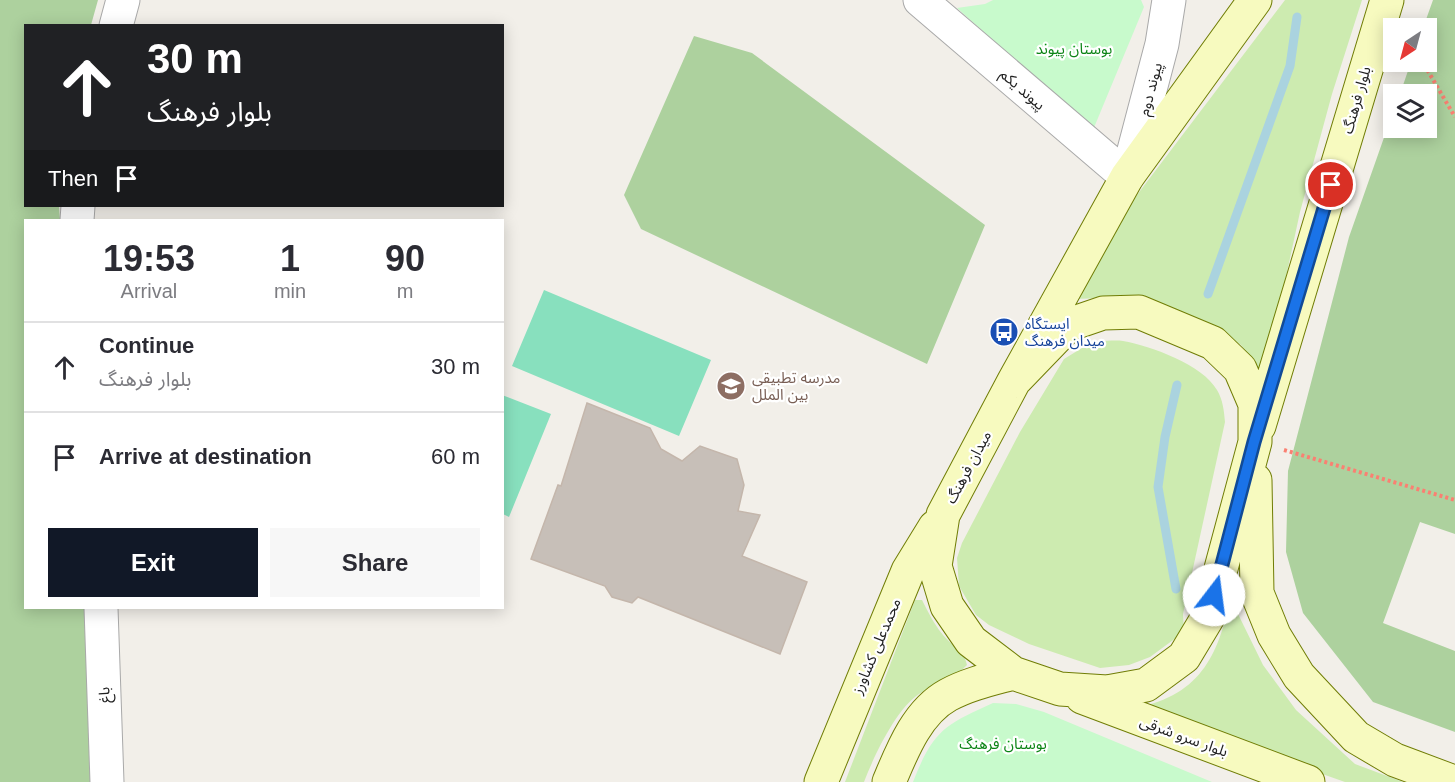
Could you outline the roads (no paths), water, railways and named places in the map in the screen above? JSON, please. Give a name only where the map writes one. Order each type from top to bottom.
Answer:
[{"type":"main road","name":"بلوار فرهنگ","points":[[1254,442],[1387,0]]},
{"type":"main road","points":[[1014,381],[1127,177],[1249,5]]},
{"type":"main road","name":"میدان فرهنگ","points":[[1139,312],[1213,343],[1240,369],[1255,404],[1254,442],[1208,617],[1184,657],[1146,684],[1107,692],[1060,689],[1013,673],[971,641],[947,606],[936,567],[943,515],[1014,381],[1068,325],[1103,314],[1139,312]]},
{"type":"main road","points":[[1254,442],[1257,592],[1274,635],[1299,676],[1356,737],[1395,760],[1454,782]]},
{"type":"main road","name":"محمدعلی کشاورز","points":[[821,782],[908,571],[943,515]]},
{"type":"main road","points":[[889,782],[904,746],[930,708],[946,696],[966,687],[1013,673]]},
{"type":"main road","name":"بلوار سرو شرقی","points":[[1060,689],[1308,782]]},
{"type":"street","points":[[117,24],[123,0]]},
{"type":"street","name":"پیوند یکم","points":[[920,0],[1127,177]]},
{"type":"street","name":"پیوند دوم","points":[[1127,177],[1162,44],[1169,0]]},
{"type":"street","name":"باغ","points":[[101,609],[107,782]]},
{"type":"waterway","points":[[1208,294],[1290,66],[1297,17]]},
{"type":"waterway","points":[[1176,589],[1158,487],[1165,437],[1177,385]]},
{"type":"place","name":"ایستگاه میدان فرهنگ","points":[[1004,332]]},
{"type":"place","name":"مدرسه تطبیقی بین الملل","points":[[731,386]]},
{"type":"park label","name":"بوستان پیوند","points":[[1074,48]]},
{"type":"park label","name":"بوستان فرهنگ","points":[[1003,743]]}]
